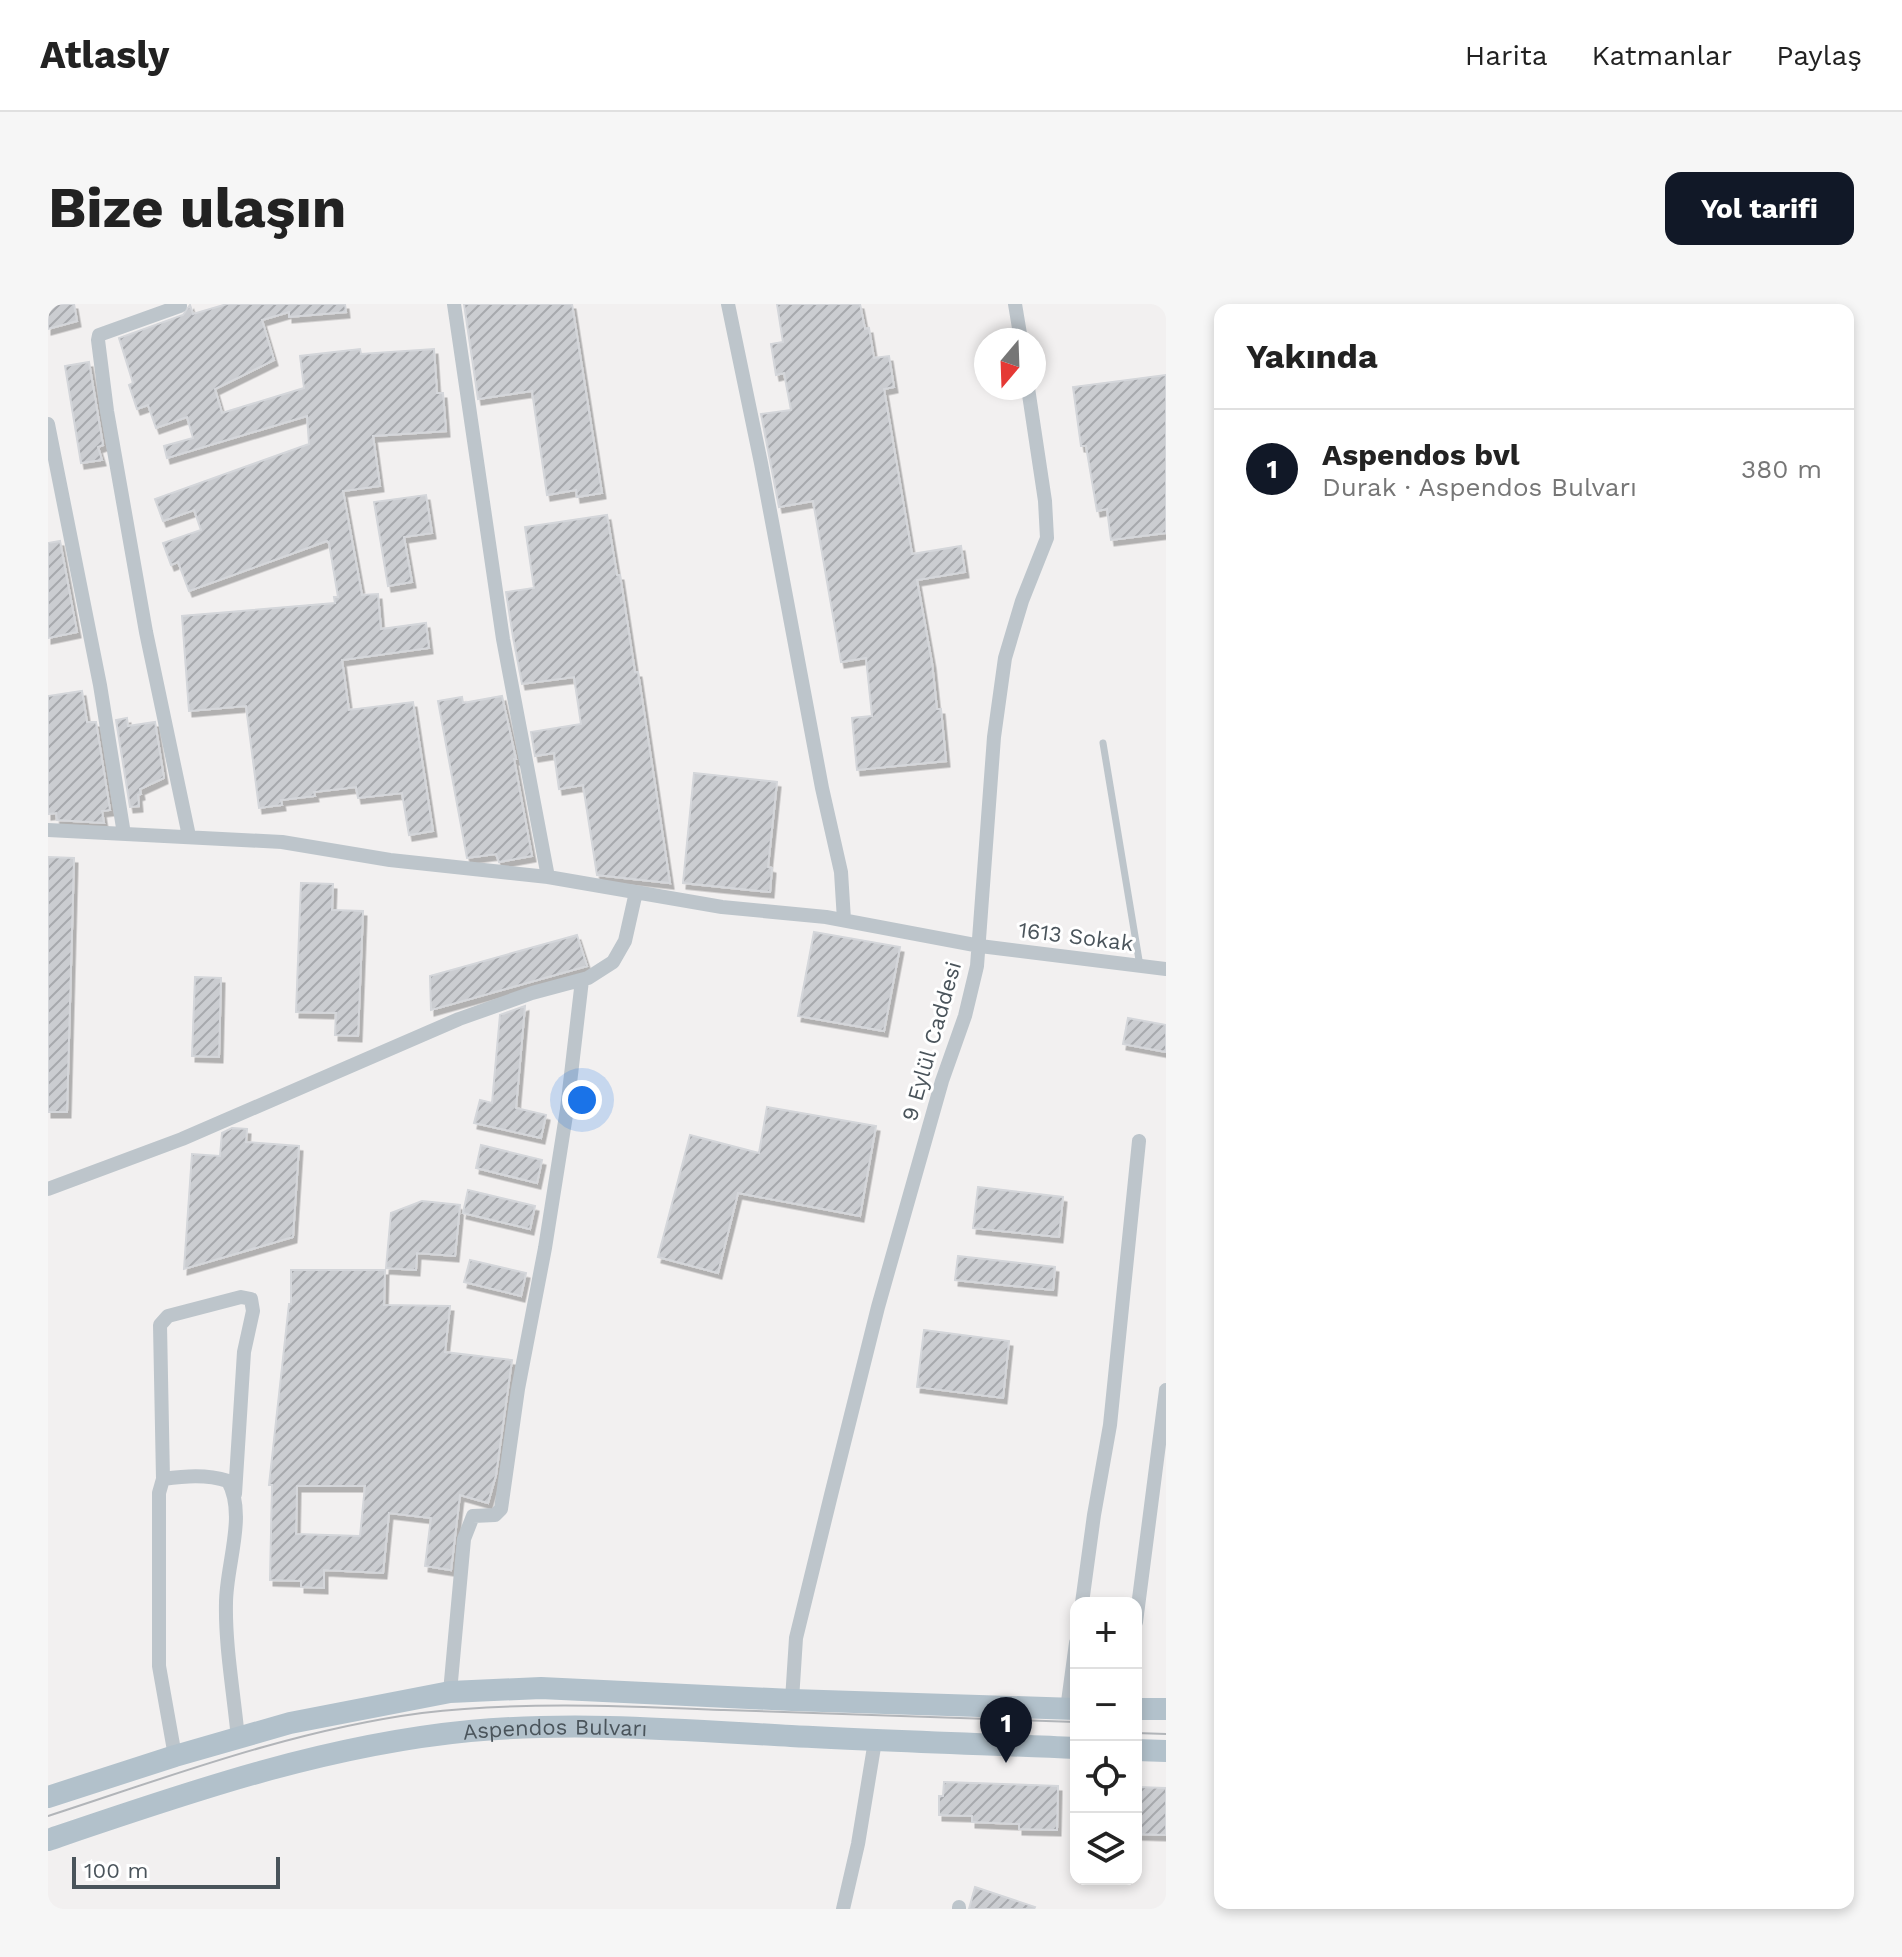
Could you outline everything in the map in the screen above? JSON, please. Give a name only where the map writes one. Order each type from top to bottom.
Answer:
[{"type":"main road","name":"Aspendos Bulvarı","points":[[48,1797],[175,1756],[303,1720],[450,1692],[541,1688],[1070,1709]]},
{"type":"main road","points":[[1142,1709],[1166,1709]]},
{"type":"main road","name":"Aspendos Bulvarı","points":[[48,1840],[209,1785],[296,1761],[468,1731],[557,1726],[656,1728],[875,1741],[1070,1748]]},
{"type":"main road","points":[[1142,1750],[1166,1751]]},
{"type":"street","points":[[454,304],[503,639],[548,877]]},
{"type":"street","points":[[728,304],[841,872],[844,920]]},
{"type":"street","points":[[1015,304],[1019,328]]},
{"type":"street","points":[[180,306],[99,335],[98,340],[107,411],[146,632],[189,836]]},
{"type":"street","name":"9 Eylül Caddesi","points":[[792,1700],[796,1638],[834,1481],[918,1164],[965,1016],[980,946],[994,737],[1005,658],[1022,601],[1047,538],[1045,501],[1030,400]]},
{"type":"street","points":[[48,424],[92,640],[124,834]]},
{"type":"street","name":"1613 Sokak","points":[[48,830],[282,842],[390,860],[548,877],[722,907],[844,920],[980,946],[1166,969]]},
{"type":"street","points":[[48,1189],[182,1139],[459,1019],[532,993],[582,980],[613,962],[625,941],[636,892]]},
{"type":"street","points":[[450,1692],[464,1539],[473,1516],[495,1515],[501,1509],[518,1389],[548,1233],[567,1109],[582,980]]},
{"type":"street","points":[[1083,1597],[1110,1425],[1139,1141]]},
{"type":"street","points":[[175,1756],[159,1666],[159,1493],[163,1479],[160,1325],[168,1316],[241,1297],[251,1299],[253,1311],[244,1352],[235,1523],[226,1603],[238,1739]]},
{"type":"street","points":[[1139,1597],[1166,1390]]},
{"type":"street","points":[[163,1479],[213,1476],[228,1481],[235,1494]]},
{"type":"street","points":[[843,1909],[858,1844],[875,1741]]},
{"type":"lane","points":[[1103,743],[1140,966]]},
{"type":"building","points":[[48,304],[74,304],[77,321],[48,329]]},
{"type":"building","points":[[227,304],[345,304],[346,312],[289,317],[289,312],[262,320],[274,360],[215,389],[222,413],[304,388],[300,356],[360,349],[361,354],[434,349],[437,393],[443,393],[446,431],[373,436],[380,486],[343,491],[362,595],[378,594],[381,629],[426,623],[429,648],[342,660],[349,710],[413,702],[433,831],[409,835],[402,793],[358,798],[356,787],[314,792],[315,796],[281,800],[282,805],[259,808],[246,706],[189,711],[182,616],[335,603],[334,597],[338,597],[327,541],[189,591],[178,562],[171,565],[163,543],[201,530],[194,510],[163,521],[155,499],[309,444],[307,416],[167,458],[164,446],[193,438],[187,417],[156,428],[148,405],[137,409],[129,385],[133,383],[119,338],[183,315],[190,305],[193,314]]},
{"type":"building","points":[[464,304],[572,304],[602,493],[577,497],[576,490],[547,495],[532,391],[478,399]]},
{"type":"building","points":[[777,304],[860,304],[865,329],[869,328],[874,358],[889,356],[894,387],[884,389],[912,554],[961,546],[965,572],[917,580],[937,709],[941,709],[946,761],[857,770],[852,718],[872,716],[866,658],[841,662],[813,501],[779,507],[761,414],[791,410],[784,373],[776,375],[771,344],[783,342]]},
{"type":"building","points":[[89,362],[103,445],[98,447],[102,460],[81,463],[65,366]]},
{"type":"building","points":[[1166,375],[1166,533],[1111,540],[1107,509],[1097,511],[1086,446],[1081,446],[1073,387]]},
{"type":"building","points":[[426,495],[432,533],[404,537],[412,582],[388,586],[374,502]]},
{"type":"building","points":[[607,515],[635,672],[638,672],[670,883],[597,875],[583,785],[559,789],[554,753],[535,756],[531,732],[581,724],[574,677],[522,684],[513,637],[506,592],[534,588],[525,527]]},
{"type":"building","points":[[60,541],[77,632],[48,638],[48,543]]},
{"type":"building","points":[[82,691],[87,722],[96,722],[110,810],[102,811],[104,823],[57,820],[56,813],[48,814],[48,696]]},
{"type":"building","points":[[502,696],[532,856],[499,862],[496,854],[467,858],[438,701],[462,697],[463,703]]},
{"type":"building","points":[[127,718],[128,726],[155,722],[164,778],[140,789],[139,806],[130,807],[116,720]]},
{"type":"building","points":[[694,773],[777,782],[768,867],[772,868],[770,892],[683,883]]},
{"type":"building","points":[[48,857],[74,858],[67,1112],[48,1112]]},
{"type":"building","points":[[301,883],[333,884],[332,910],[363,911],[358,1036],[335,1035],[336,1013],[296,1012]]},
{"type":"building","points":[[814,932],[900,947],[884,1031],[798,1016]]},
{"type":"building","points":[[577,935],[587,966],[431,1010],[430,976]]},
{"type":"building","points":[[195,977],[221,978],[219,1057],[192,1056]]},
{"type":"building","points":[[525,1006],[516,1108],[546,1115],[541,1138],[474,1123],[480,1100],[492,1103],[500,1015]]},
{"type":"building","points":[[1128,1018],[1166,1025],[1166,1052],[1123,1044]]},
{"type":"building","points":[[767,1107],[876,1126],[860,1216],[738,1193],[718,1273],[658,1257],[690,1135],[759,1153]]},
{"type":"building","points":[[232,1128],[247,1129],[246,1142],[299,1146],[293,1237],[184,1269],[192,1154],[220,1156],[222,1133]]},
{"type":"building","points":[[481,1145],[542,1160],[537,1183],[476,1168]]},
{"type":"building","points":[[978,1187],[1063,1197],[1059,1237],[973,1228]]},
{"type":"building","points":[[468,1190],[535,1206],[530,1229],[463,1213]]},
{"type":"building","points":[[422,1201],[460,1205],[455,1256],[417,1253],[416,1270],[386,1268],[391,1213]]},
{"type":"building","points":[[958,1256],[1055,1267],[1053,1290],[955,1280]]},
{"type":"building","points":[[470,1260],[526,1273],[521,1296],[464,1282]]},
{"type":"building","points":[[291,1270],[385,1270],[384,1305],[450,1306],[445,1352],[512,1360],[496,1475],[488,1503],[460,1495],[451,1570],[425,1566],[431,1518],[389,1513],[383,1573],[324,1570],[324,1588],[301,1587],[301,1581],[270,1580],[272,1485],[269,1485],[291,1304]],"holes":[[[297,1486],[365,1486],[360,1536],[296,1534]]]},
{"type":"building","points":[[924,1330],[1009,1341],[1003,1398],[917,1387]]},
{"type":"building","points":[[944,1782],[1058,1786],[1057,1830],[1019,1829],[1019,1824],[972,1822],[972,1816],[939,1815],[939,1796],[943,1796]]},
{"type":"building","points":[[1142,1787],[1166,1788],[1166,1835],[1142,1834]]},
{"type":"building","points":[[975,1887],[1035,1907],[969,1909]]},
{"type":"tram line","points":[[48,1816],[279,1743],[374,1721],[460,1709],[611,1706],[1070,1722]]},
{"type":"tram line","points":[[1142,1733],[1166,1734]]},
{"type":"place","name":"Aspendos bvl","points":[[1006,1763]]}]
